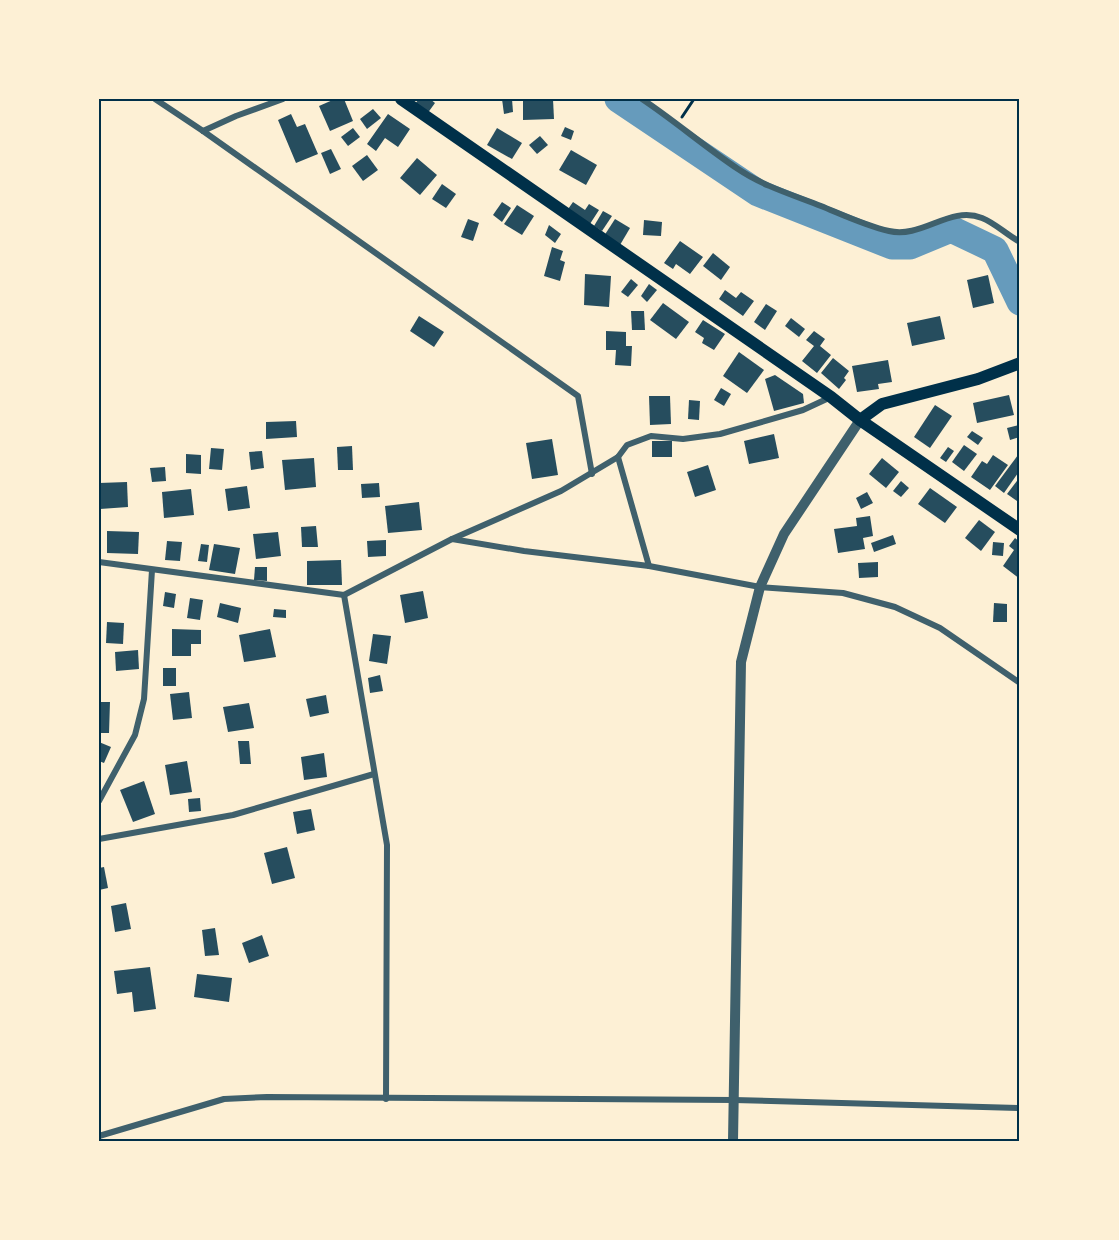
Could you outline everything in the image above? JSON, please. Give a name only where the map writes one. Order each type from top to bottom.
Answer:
[{"type":"main road","points":[[401,99],[1020,530]]},
{"type":"main road","points":[[860,420],[882,404],[978,379],[1020,363]]},
{"type":"street","points":[[155,99],[578,396],[592,474]]},
{"type":"street","points":[[203,131],[283,99]]},
{"type":"street","points":[[642,99],[678,123],[739,170],[879,228],[901,233],[915,231],[953,217],[967,215],[982,218],[1020,242]]},
{"type":"street","points":[[99,562],[344,596],[452,539],[561,491],[618,457],[627,445],[651,436],[683,439],[720,434],[803,410],[831,397]]},
{"type":"street","points":[[733,1141],[741,662],[760,587],[784,534],[860,420]]},
{"type":"street","points":[[618,457],[649,566]]},
{"type":"street","points":[[452,539],[524,551],[649,566],[760,587],[843,593],[895,608],[940,628],[1020,683]]},
{"type":"street","points":[[99,801],[135,735],[144,699],[152,570]]},
{"type":"street","points":[[344,596],[387,845],[386,1099]]},
{"type":"street","points":[[99,839],[233,815],[374,774]]},
{"type":"street","points":[[99,1136],[224,1100],[267,1097],[734,1100],[1020,1108]]},
{"type":"path","points":[[678,123],[694,99]]},
{"type":"building","points":[[335,99],[344,99],[353,121],[330,131],[319,106]]},
{"type":"building","points":[[419,99],[430,99],[435,103],[427,114],[414,105]]},
{"type":"building","points":[[502,99],[512,99],[513,112],[504,114]]},
{"type":"building","points":[[523,99],[553,99],[554,119],[523,120]]},
{"type":"building","points":[[373,109],[381,118],[367,129],[360,119]]},
{"type":"building","points":[[291,114],[297,127],[305,124],[318,154],[296,163],[278,120]]},
{"type":"building","points":[[388,114],[410,129],[398,147],[385,138],[376,151],[367,144]]},
{"type":"building","points":[[565,127],[574,131],[571,140],[561,136]]},
{"type":"building","points":[[353,128],[360,137],[348,146],[341,137]]},
{"type":"building","points":[[497,128],[522,143],[512,159],[487,145]]},
{"type":"building","points":[[540,136],[548,145],[537,154],[529,145]]},
{"type":"building","points":[[331,149],[341,169],[330,174],[321,153]]},
{"type":"building","points":[[571,150],[597,165],[586,185],[559,170]]},
{"type":"building","points":[[367,155],[378,170],[363,181],[352,166]]},
{"type":"building","points":[[417,158],[437,175],[420,195],[400,178]]},
{"type":"building","points":[[442,184],[456,194],[446,208],[432,199]]},
{"type":"building","points":[[502,202],[511,208],[502,222],[493,215]]},
{"type":"building","points":[[573,202],[585,210],[589,204],[599,210],[588,227],[566,212]]},
{"type":"building","points":[[517,205],[534,216],[522,235],[504,224]]},
{"type":"building","points":[[603,211],[612,216],[602,231],[594,226]]},
{"type":"building","points":[[468,219],[479,223],[473,241],[461,237]]},
{"type":"building","points":[[615,219],[630,228],[620,245],[604,236]]},
{"type":"building","points":[[644,220],[662,222],[661,236],[643,235]]},
{"type":"building","points":[[549,225],[561,234],[555,243],[545,235]]},
{"type":"building","points":[[680,241],[703,257],[690,274],[676,264],[673,269],[664,263]]},
{"type":"building","points":[[552,247],[563,251],[560,260],[565,262],[560,281],[544,276]]},
{"type":"building","points":[[713,253],[730,267],[721,280],[703,266]]},
{"type":"building","points":[[585,274],[611,276],[609,307],[584,305]]},
{"type":"building","points":[[988,275],[994,303],[973,308],[967,280]]},
{"type":"building","points":[[631,279],[638,285],[628,297],[621,292]]},
{"type":"building","points":[[649,284],[657,290],[647,302],[641,296]]},
{"type":"building","points":[[725,290],[736,298],[741,292],[754,301],[743,316],[719,299]]},
{"type":"building","points":[[663,303],[689,322],[676,339],[650,320]]},
{"type":"building","points":[[766,304],[777,311],[765,330],[754,322]]},
{"type":"building","points":[[631,311],[644,311],[645,330],[632,330]]},
{"type":"building","points":[[419,316],[444,332],[434,347],[410,331]]},
{"type":"building","points":[[940,316],[945,339],[912,346],[907,323]]},
{"type":"building","points":[[791,318],[805,329],[799,337],[785,326]]},
{"type":"building","points":[[703,320],[725,334],[714,350],[702,343],[704,338],[695,332]]},
{"type":"building","points":[[606,331],[626,332],[626,346],[632,346],[631,366],[615,365],[616,350],[606,350]]},
{"type":"building","points":[[814,331],[825,339],[820,346],[831,355],[817,373],[802,361],[814,346],[806,340]]},
{"type":"building","points":[[739,352],[764,370],[747,393],[723,376]]},
{"type":"building","points":[[833,358],[849,371],[839,389],[821,373]]},
{"type":"building","points":[[888,360],[892,382],[878,384],[879,389],[857,392],[852,366]]},
{"type":"building","points":[[775,375],[803,394],[804,403],[774,411],[765,379]]},
{"type":"building","points":[[721,388],[731,394],[724,406],[714,400]]},
{"type":"building","points":[[1009,395],[1014,415],[977,423],[973,403]]},
{"type":"building","points":[[649,396],[670,396],[671,424],[650,425]]},
{"type":"building","points":[[689,400],[700,401],[699,420],[688,419]]},
{"type":"building","points":[[935,405],[952,416],[930,448],[914,437]]},
{"type":"building","points":[[296,421],[297,437],[266,439],[266,422]]},
{"type":"building","points":[[1019,425],[1020,437],[1010,440],[1007,428]]},
{"type":"building","points":[[972,431],[983,438],[978,445],[967,437]]},
{"type":"building","points":[[774,434],[779,458],[749,464],[744,441]]},
{"type":"building","points":[[552,439],[558,475],[532,479],[526,443]]},
{"type":"building","points":[[652,441],[672,441],[672,457],[652,457]]},
{"type":"building","points":[[964,445],[977,454],[964,471],[952,462]]},
{"type":"building","points":[[352,446],[353,470],[338,470],[337,447]]},
{"type":"building","points":[[948,447],[954,451],[946,462],[940,458]]},
{"type":"building","points":[[211,448],[224,449],[222,470],[209,469]]},
{"type":"building","points":[[262,451],[264,468],[251,470],[249,452]]},
{"type":"building","points":[[186,454],[201,455],[201,474],[186,473]]},
{"type":"building","points":[[993,455],[1008,465],[990,490],[971,477],[982,461],[987,464]]},
{"type":"building","points":[[1018,455],[1020,470],[1004,493],[995,486]]},
{"type":"building","points":[[314,458],[316,487],[285,490],[282,460]]},
{"type":"building","points":[[882,458],[899,472],[886,488],[869,474]]},
{"type":"building","points":[[708,465],[716,490],[695,497],[687,472]]},
{"type":"building","points":[[165,467],[166,481],[152,482],[150,468]]},
{"type":"building","points":[[1020,477],[1020,496],[1017,501],[1007,494]]},
{"type":"building","points":[[901,481],[909,488],[901,497],[893,491]]},
{"type":"building","points":[[127,482],[128,507],[100,509],[99,483]]},
{"type":"building","points":[[379,483],[380,497],[362,498],[361,484]]},
{"type":"building","points":[[247,486],[250,508],[228,511],[225,489]]},
{"type":"building","points":[[930,488],[957,507],[945,523],[918,504]]},
{"type":"building","points":[[191,489],[194,515],[164,518],[162,492]]},
{"type":"building","points":[[867,492],[873,503],[861,509],[856,498]]},
{"type":"building","points":[[419,502],[422,530],[388,533],[385,506]]},
{"type":"building","points":[[870,516],[873,536],[863,538],[865,549],[838,553],[834,529],[857,526],[856,518]]},
{"type":"building","points":[[979,520],[995,532],[981,551],[965,538]]},
{"type":"building","points":[[316,526],[318,547],[302,547],[301,527]]},
{"type":"building","points":[[107,531],[139,532],[138,554],[107,553]]},
{"type":"building","points":[[278,532],[281,556],[256,559],[253,534]]},
{"type":"building","points":[[893,535],[896,544],[874,552],[871,543]]},
{"type":"building","points":[[1015,538],[1020,542],[1020,579],[1003,566],[1014,550],[1009,546]]},
{"type":"building","points":[[386,540],[386,556],[368,557],[367,541]]},
{"type":"building","points":[[167,541],[182,542],[180,561],[165,560]]},
{"type":"building","points":[[993,542],[1004,543],[1003,556],[992,555]]},
{"type":"building","points":[[201,544],[209,545],[207,562],[198,561]]},
{"type":"building","points":[[214,544],[240,548],[235,574],[209,570]]},
{"type":"building","points":[[341,560],[342,585],[307,585],[307,561]]},
{"type":"building","points":[[878,562],[878,577],[859,578],[858,563]]},
{"type":"building","points":[[255,567],[267,567],[267,581],[254,580]]},
{"type":"building","points":[[423,591],[428,618],[405,623],[400,595]]},
{"type":"building","points":[[165,592],[176,594],[174,608],[163,606]]},
{"type":"building","points":[[190,598],[203,600],[200,620],[187,618]]},
{"type":"building","points":[[220,603],[241,608],[238,623],[217,617]]},
{"type":"building","points":[[994,603],[1007,604],[1007,622],[993,622]]},
{"type":"building","points":[[274,609],[286,610],[286,618],[273,617]]},
{"type":"building","points":[[107,622],[124,623],[123,644],[106,643]]},
{"type":"building","points":[[172,629],[201,630],[201,644],[191,644],[191,656],[172,656]]},
{"type":"building","points":[[270,629],[276,657],[244,662],[239,635]]},
{"type":"building","points":[[373,634],[391,636],[387,664],[369,661]]},
{"type":"building","points":[[138,650],[139,669],[116,671],[115,652]]},
{"type":"building","points":[[163,668],[176,668],[176,686],[163,686]]},
{"type":"building","points":[[380,675],[383,691],[370,693],[368,678]]},
{"type":"building","points":[[189,692],[192,718],[173,720],[170,694]]},
{"type":"building","points":[[326,695],[329,713],[310,717],[306,699]]},
{"type":"building","points":[[99,702],[110,702],[109,733],[99,733]]},
{"type":"building","points":[[249,703],[254,728],[228,732],[223,707]]},
{"type":"building","points":[[238,741],[249,741],[251,764],[240,764]]},
{"type":"building","points":[[99,742],[111,747],[104,763],[99,761]]},
{"type":"building","points":[[324,753],[327,777],[304,780],[301,757]]},
{"type":"building","points":[[187,761],[192,792],[170,795],[165,765]]},
{"type":"building","points":[[144,781],[155,814],[133,822],[120,790]]},
{"type":"building","points":[[200,798],[201,811],[189,812],[188,799]]},
{"type":"building","points":[[311,809],[315,830],[297,834],[293,812]]},
{"type":"building","points":[[287,847],[295,878],[272,884],[264,853]]},
{"type":"building","points":[[104,867],[108,888],[99,890],[99,868]]},
{"type":"building","points":[[126,903],[131,929],[115,932],[111,906]]},
{"type":"building","points":[[215,928],[219,955],[205,956],[202,930]]},
{"type":"building","points":[[262,935],[269,956],[249,963],[242,943]]},
{"type":"building","points":[[150,967],[156,1009],[134,1012],[132,992],[117,994],[114,971]]},
{"type":"building","points":[[197,974],[232,978],[229,1002],[194,997]]},
{"type":"waterway","points":[[618,99],[758,193],[892,246],[910,246],[951,229],[995,250],[1020,302]]}]
